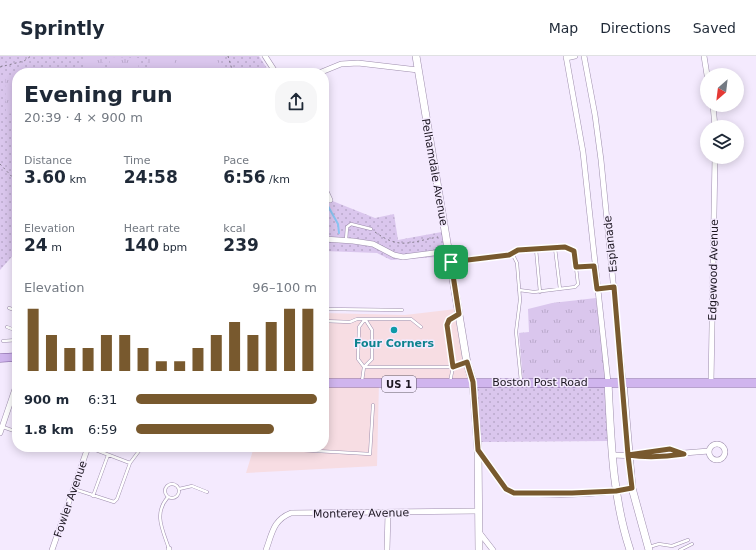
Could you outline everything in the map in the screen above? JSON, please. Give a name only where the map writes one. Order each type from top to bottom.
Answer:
[{"type":"main road","points":[[0,358],[12,357]]},
{"type":"main road","name":"Boston Post Road","points":[[329,383],[756,383]]},
{"type":"street","points":[[265,56],[273,68]]},
{"type":"street","name":"Pelhamdale Avenue","points":[[416,56],[467,362],[473,382],[478,450],[479,550]]},
{"type":"street","points":[[566,57],[575,56]]},
{"type":"street","name":"Esplanade","points":[[584,56],[596,122],[614,287],[632,488],[649,549]]},
{"type":"street","points":[[704,56],[706,68]]},
{"type":"street","name":"Esplanade","points":[[566,57],[583,152],[594,266],[608,382],[612,455],[616,491],[624,531],[630,550]]},
{"type":"street","points":[[329,69],[341,64],[358,63],[418,70]]},
{"type":"street","name":"Edgewood Avenue","points":[[711,383],[715,164]]},
{"type":"street","points":[[329,239],[373,244],[394,255],[403,257],[449,251]]},
{"type":"street","points":[[597,289],[614,287]]},
{"type":"street","points":[[0,433],[12,398]]},
{"type":"street","points":[[478,450],[506,489],[514,493],[572,493],[616,491],[632,488]]},
{"type":"street","name":"Fowler Avenue","points":[[52,550],[86,452]]},
{"type":"street","points":[[612,455],[663,457],[709,452]]},
{"type":"street","name":"Monterey Avenue","points":[[266,550],[277,522],[280,518],[291,514],[479,511]]},
{"type":"street","points":[[387,550],[388,513]]},
{"type":"street","points":[[478,531],[493,550]]},
{"type":"lane","points":[[346,240],[347,228],[351,224],[371,229]]},
{"type":"lane","points":[[451,262],[509,255],[518,250],[565,247],[574,251],[578,284],[575,287],[540,292],[519,290]]},
{"type":"lane","points":[[555,248],[560,289]]},
{"type":"lane","points":[[536,249],[540,292]]},
{"type":"lane","points":[[509,255],[514,257],[516,263],[519,290],[520,300],[516,332],[522,383]]},
{"type":"lane","points":[[576,267],[594,266]]},
{"type":"lane","points":[[329,309],[402,310]]},
{"type":"lane","points":[[449,384],[453,367],[447,325],[449,320],[459,314]]},
{"type":"lane","points":[[329,321],[350,322],[357,319],[411,319],[421,327]]},
{"type":"lane","points":[[364,319],[359,326],[358,358],[364,367]]},
{"type":"lane","points":[[362,383],[364,367],[372,359],[372,330],[364,319]]},
{"type":"lane","points":[[7,327],[12,329]]},
{"type":"lane","points":[[3,341],[12,340]]},
{"type":"lane","points":[[364,367],[453,367],[467,362]]},
{"type":"lane","points":[[329,451],[370,454],[373,404]]},
{"type":"lane","points":[[2,427],[12,430]]},
{"type":"lane","points":[[100,452],[130,463]]},
{"type":"lane","points":[[74,489],[111,502],[116,500],[130,463],[138,452]]},
{"type":"lane","points":[[93,496],[108,455]]},
{"type":"lane","points":[[168,496],[165,490],[167,486],[174,484],[179,489]]},
{"type":"lane","points":[[179,489],[192,486],[207,492]]},
{"type":"lane","points":[[168,496],[176,497],[179,493],[179,489]]},
{"type":"lane","points":[[168,496],[160,506],[160,516],[169,550]]},
{"type":"lane","points":[[649,549],[659,544],[672,546],[688,540]]},
{"type":"lane","points":[[680,550],[692,544]]},
{"type":"path","points":[[0,67],[24,61],[31,56]]},
{"type":"path","points":[[228,56],[231,68]]},
{"type":"path","points":[[0,164],[12,177]]},
{"type":"path","points":[[371,229],[388,241],[398,243],[446,236]]},
{"type":"shaded area","points":[[456,309],[473,382],[379,382],[377,466],[246,473],[252,452],[329,452],[329,313],[405,315]]},
{"type":"green space","points":[[0,56],[259,56],[267,68],[12,68],[12,257],[0,270]]},
{"type":"green space","points":[[84,56],[103,56],[103,68],[84,68]]},
{"type":"green space","points":[[148,56],[219,56],[219,68],[147,68]]},
{"type":"green space","points":[[150,56],[161,56],[161,68],[150,68]]},
{"type":"green space","points":[[163,56],[175,56],[174,68],[163,68]]},
{"type":"green space","points":[[178,56],[189,56],[189,68],[177,68]]},
{"type":"green space","points":[[192,56],[203,56],[203,68],[191,68]]},
{"type":"green space","points":[[206,56],[217,56],[217,68],[205,68]]},
{"type":"green space","points":[[110,57],[139,58],[138,68],[109,68]]},
{"type":"green space","points":[[5,77],[12,77],[12,113],[6,114]]},
{"type":"green space","points":[[10,84],[12,84],[11,108]]},
{"type":"green space","points":[[329,200],[375,218],[394,214],[398,240],[447,231],[451,256],[391,260],[377,253],[329,251]]},
{"type":"green space","points":[[596,298],[606,381],[523,381],[519,333],[529,332],[528,309],[552,303]]},
{"type":"green space","points":[[606,381],[609,441],[480,442],[473,382]]},
{"type":"waterway","points":[[329,208],[338,224],[339,233]]},
{"type":"place","name":"Four Corners","points":[[394,330]]},
{"type":"route","points":[[451,262],[459,314],[452,317],[447,325],[453,367],[467,362],[473,382],[478,450],[506,489],[514,493],[572,493],[616,491],[632,488],[628,455],[663,457],[684,454],[670,449],[628,455],[614,287],[597,289],[594,266],[576,267],[574,251],[565,247],[518,250],[509,255],[451,262]]}]
